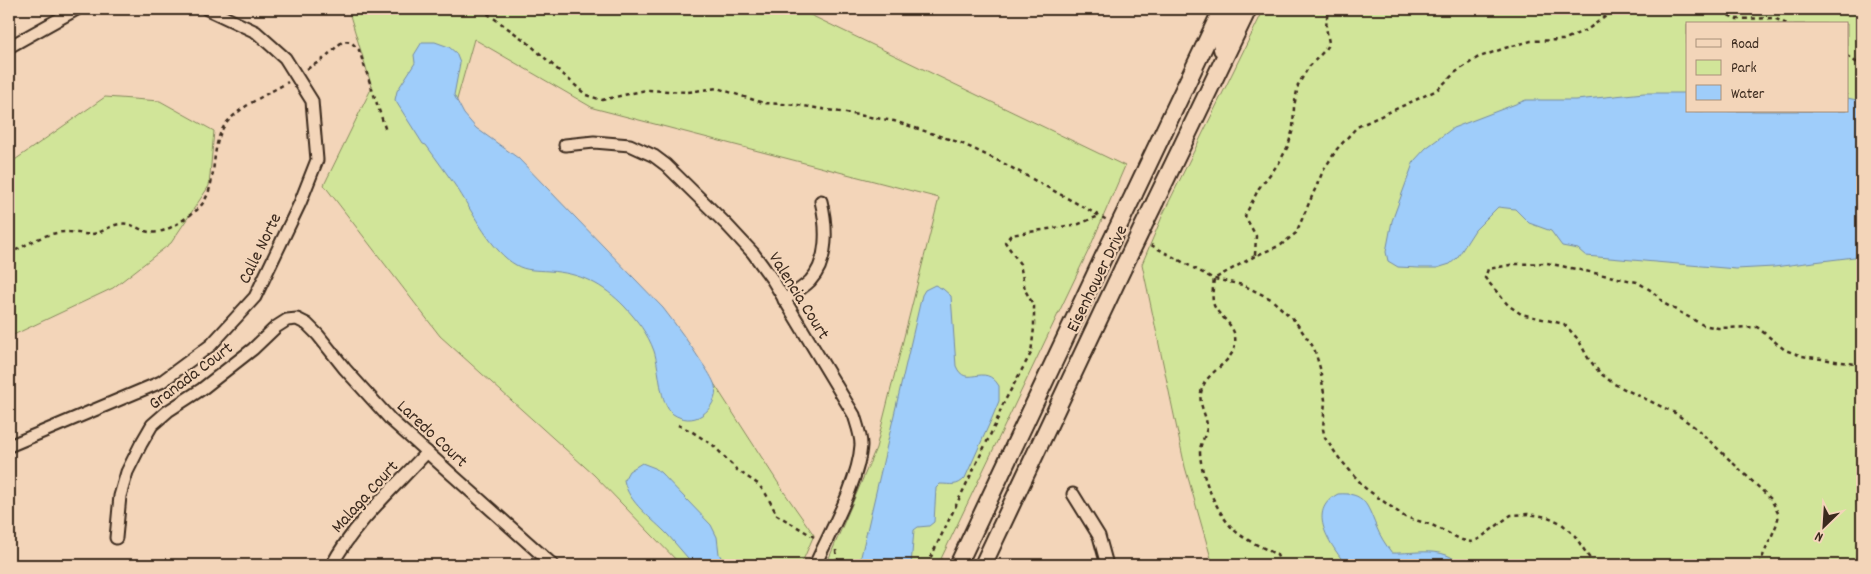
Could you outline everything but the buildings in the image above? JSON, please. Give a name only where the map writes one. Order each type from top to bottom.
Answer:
[{"type":"main road","name":"Eisenhower Drive","points":[[958,565],[1222,9]]},
{"type":"main road","points":[[1222,61],[1221,38],[1234,9]]},
{"type":"main road","name":"Eisenhower Drive","points":[[983,565],[1248,9]]},
{"type":"street","points":[[9,47],[77,9]]},
{"type":"street","name":"Calle Norte","points":[[9,446],[160,382],[211,344],[255,298],[300,203],[317,160],[312,101],[285,58],[256,32],[207,9]]},
{"type":"street","name":"Valencia Court","points":[[565,145],[594,142],[630,146],[654,156],[666,165],[753,253],[772,279],[854,415],[859,428],[861,444],[856,474],[815,565]]},
{"type":"street","points":[[784,300],[810,282],[818,270],[823,254],[826,233],[821,201]]},
{"type":"street","name":"Laredo Court","points":[[297,319],[307,324],[318,335],[368,396],[391,420],[553,565]]},
{"type":"street","name":"Granada Court","points":[[116,538],[120,496],[128,472],[152,425],[168,411],[202,389],[253,349],[276,327],[287,320],[297,319]]},
{"type":"street","name":"Malaga Court","points":[[332,565],[340,549],[352,533],[427,452]]},
{"type":"street","points":[[1073,494],[1099,536],[1107,565]]},
{"type":"path","points":[[481,9],[528,42],[586,95],[594,99],[610,100],[646,90],[688,92],[717,88],[763,103],[798,105],[894,121],[961,142],[1003,163],[1107,221]]},
{"type":"path","points":[[1255,256],[1256,236],[1245,216],[1259,188],[1279,163],[1288,146],[1293,129],[1298,85],[1308,68],[1329,43],[1326,27],[1328,9]]},
{"type":"path","points":[[1214,279],[1255,256],[1281,245],[1296,233],[1323,172],[1337,149],[1357,127],[1437,90],[1456,72],[1477,58],[1531,41],[1563,40],[1588,29],[1616,9]]},
{"type":"path","points":[[1714,9],[1737,18],[1774,18],[1783,22]]},
{"type":"path","points":[[9,254],[36,239],[59,232],[93,234],[121,223],[130,224],[153,233],[168,229],[197,209],[210,188],[219,136],[229,120],[322,60],[343,41],[351,42],[359,50],[386,131]]},
{"type":"path","points":[[1848,57],[1862,66]]},
{"type":"path","points":[[926,565],[996,423],[1002,406],[1031,353],[1034,306],[1025,290],[1020,264],[1005,242],[1011,235],[1079,224],[1099,216]]},
{"type":"path","points":[[1148,243],[1214,279],[1243,285],[1271,299],[1295,321],[1314,348],[1320,368],[1325,400],[1323,429],[1325,438],[1339,458],[1365,488],[1405,517],[1432,525],[1462,540],[1471,542],[1479,539],[1511,515],[1528,514],[1548,518],[1561,523],[1575,536],[1594,565]]},
{"type":"path","points":[[1759,565],[1779,515],[1770,499],[1696,428],[1675,413],[1614,384],[1600,373],[1588,358],[1578,339],[1564,324],[1521,314],[1508,305],[1484,278],[1488,269],[1516,264],[1547,263],[1637,282],[1652,291],[1665,304],[1703,324],[1718,328],[1756,327],[1785,350],[1802,356],[1862,365]]},
{"type":"path","points":[[1214,279],[1213,303],[1235,332],[1235,346],[1226,361],[1210,376],[1202,388],[1200,403],[1207,426],[1200,450],[1204,476],[1214,501],[1234,530],[1277,555],[1280,565]]},
{"type":"path","points":[[678,425],[714,446],[737,470],[758,484],[766,494],[777,515],[834,546],[837,552],[837,565]]},
{"type":"green space","points":[[348,9],[798,9],[1125,166],[1091,245],[938,565],[826,565],[876,448],[939,198],[593,108],[474,39],[454,110],[544,185],[684,337],[814,535],[801,565],[681,565],[594,475],[440,336],[324,185],[372,87]]},
{"type":"green space","points":[[1264,9],[1862,9],[1862,565],[1213,565],[1185,467],[1142,264],[1164,212]]},
{"type":"green space","points":[[105,97],[160,101],[214,131],[209,186],[171,243],[113,288],[9,337],[9,164]]},
{"type":"water","points":[[422,42],[435,42],[449,47],[456,53],[460,63],[454,95],[464,114],[476,128],[518,158],[663,308],[693,349],[714,383],[716,390],[714,399],[705,413],[699,417],[684,419],[676,416],[668,409],[662,394],[656,358],[649,339],[617,299],[599,286],[581,277],[560,272],[520,267],[507,259],[491,242],[459,191],[426,145],[423,144],[395,100],[397,91],[415,63],[414,55]]},
{"type":"water","points":[[1644,93],[1686,93],[1686,112],[1848,112],[1848,98],[1862,101],[1862,256],[1774,267],[1736,269],[1586,256],[1578,249],[1562,246],[1551,231],[1529,223],[1515,209],[1498,207],[1475,230],[1457,258],[1450,264],[1437,268],[1398,267],[1388,261],[1386,252],[1392,221],[1414,161],[1426,148],[1453,128],[1526,100],[1576,100]]},
{"type":"water","points":[[935,285],[951,296],[956,366],[960,373],[965,376],[981,375],[993,379],[999,386],[999,401],[965,478],[956,484],[940,484],[936,488],[934,522],[929,526],[918,527],[914,530],[911,565],[859,565],[922,295],[925,290]]},
{"type":"water","points":[[642,463],[655,468],[661,473],[711,525],[717,537],[719,554],[726,565],[694,565],[630,496],[624,480],[629,471]]},
{"type":"water","points":[[1338,494],[1354,495],[1364,501],[1381,537],[1392,553],[1438,553],[1454,559],[1461,565],[1346,565],[1328,538],[1322,519],[1323,509],[1328,501]]}]
